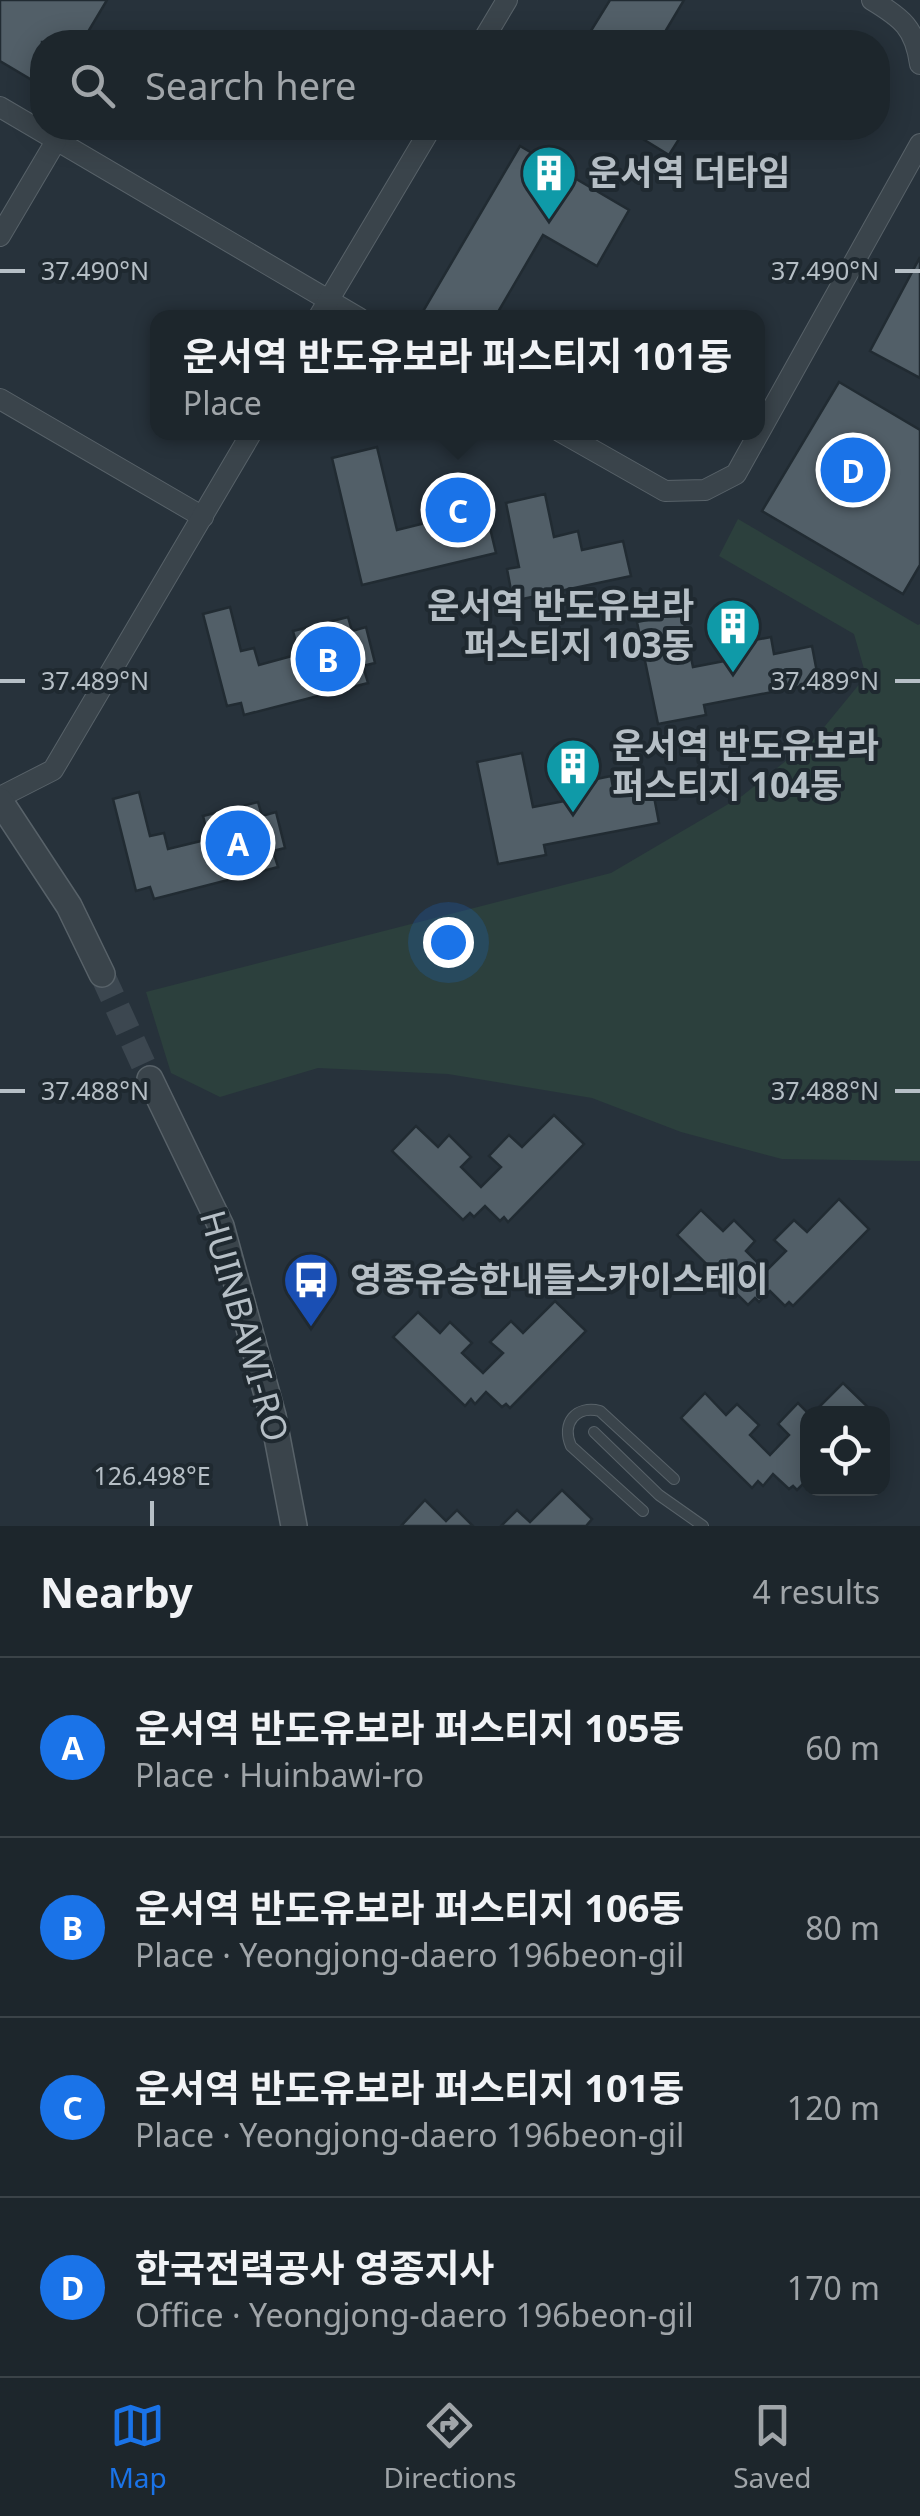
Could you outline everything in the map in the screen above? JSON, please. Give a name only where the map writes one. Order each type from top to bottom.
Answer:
[{"type":"street","points":[[489,30],[507,0]]},
{"type":"street","points":[[872,0],[898,15],[917,40],[920,64]]},
{"type":"street","points":[[0,108],[30,126]]},
{"type":"street","points":[[53,140],[324,309],[424,140]]},
{"type":"street","points":[[0,236],[56,142]]},
{"type":"street","points":[[765,422],[920,144]]},
{"type":"street","points":[[0,400],[203,517]]},
{"type":"street","points":[[102,974],[70,906],[0,799],[53,770],[247,440]]},
{"type":"street","points":[[575,440],[665,491],[705,490],[736,474],[755,440]]},
{"type":"street","name":"HUINBAWI-RO","points":[[150,1078],[221,1226],[273,1416],[294,1526]]},
{"type":"lane","points":[[643,1511],[570,1446],[566,1431],[572,1417],[585,1409],[600,1411],[674,1478]]},
{"type":"lane","points":[[594,1432],[659,1494],[703,1526]]},
{"type":"green space","points":[[738,519],[920,624],[920,1161],[782,1159],[681,1132],[592,1098],[448,1074],[318,1068],[220,1097],[171,1073],[146,992],[611,873],[742,796],[816,737],[866,676],[854,634],[719,556]]},
{"type":"building","points":[[0,0],[107,0],[89,30],[30,30],[30,79],[0,61]]},
{"type":"building","points":[[610,0],[684,0],[666,30],[591,30]]},
{"type":"building","points":[[645,140],[678,140],[669,155]]},
{"type":"building","name":"운서역 더타임","points":[[520,146],[629,210],[597,266],[543,235],[499,310],[424,310]]},
{"type":"building","points":[[920,257],[920,378],[870,351]]},
{"type":"building","points":[[839,382],[920,430],[920,565],[903,594],[762,511]]},
{"type":"building","points":[[377,447],[397,530],[433,521],[427,499],[480,486],[496,553],[362,585],[332,458]]},
{"type":"building","points":[[545,494],[554,537],[578,531],[582,550],[623,541],[631,576],[513,601],[507,569],[519,567],[506,503]]},
{"type":"building","points":[[230,607],[241,651],[254,648],[259,665],[299,654],[293,631],[348,617],[352,631],[366,627],[375,663],[363,666],[368,683],[244,715],[241,703],[227,706],[203,614]]},
{"type":"building","name":"운서역 반도유보라 퍼스티지 103동","points":[[682,613],[693,667],[735,659],[733,644],[771,637],[774,654],[812,646],[819,683],[704,705],[706,715],[658,724],[637,622]]},
{"type":"building","name":"운서역 반도유보라 퍼스티지 104동","points":[[522,753],[533,807],[575,799],[572,784],[611,776],[614,794],[652,786],[659,823],[544,845],[546,855],[498,864],[477,762]]},
{"type":"building","points":[[139,792],[150,836],[164,833],[168,849],[209,839],[203,816],[258,802],[262,816],[276,812],[285,848],[273,851],[278,867],[154,899],[150,887],[136,891],[113,799]]},
{"type":"building","points":[[554,1115],[584,1144],[508,1222],[504,1217],[500,1221],[485,1206],[474,1217],[470,1213],[463,1220],[392,1151],[416,1126],[438,1147],[449,1135],[471,1157],[461,1167],[481,1187],[501,1167],[489,1156],[509,1135],[522,1147]]},
{"type":"building","points":[[839,1199],[869,1229],[793,1306],[789,1302],[785,1306],[770,1291],[759,1302],[755,1298],[748,1305],[677,1235],[701,1210],[723,1231],[734,1220],[755,1241],[746,1251],[766,1271],[786,1251],[774,1240],[794,1220],[807,1232]]},
{"type":"building","points":[[555,1301],[586,1331],[510,1408],[506,1404],[502,1407],[486,1392],[475,1404],[471,1399],[465,1406],[393,1337],[418,1312],[440,1333],[450,1322],[472,1343],[462,1353],[483,1373],[503,1353],[490,1342],[511,1321],[523,1333]]},
{"type":"building","points":[[843,1383],[867,1406],[820,1406]]},
{"type":"building","points":[[705,1393],[726,1415],[737,1404],[759,1425],[750,1435],[770,1455],[789,1435],[778,1424],[798,1403],[800,1487],[789,1489],[773,1474],[763,1486],[758,1481],[752,1488],[681,1418]]},
{"type":"building","points":[[562,1490],[592,1519],[586,1526],[501,1526],[517,1510],[530,1522]]},
{"type":"building","points":[[425,1500],[446,1521],[457,1510],[473,1526],[401,1526]]},
{"type":"tunnel","points":[[102,974],[150,1079]]},
{"type":"place","name":"운서역 더타임","points":[[549,222]]},
{"type":"place","name":"한국전력공사 영종지사","points":[[853,470]]},
{"type":"place","name":"운서역 반도유보라 퍼스티지 101동","points":[[458,510]]},
{"type":"place","name":"운서역 반도유보라 퍼스티지 106동","points":[[328,659]]},
{"type":"place","name":"운서역 반도유보라 퍼스티지 103동","points":[[733,675]]},
{"type":"place","name":"운서역 반도유보라 퍼스티지 104동","points":[[573,815]]},
{"type":"place","name":"운서역 반도유보라 퍼스티지 105동","points":[[238,843]]},
{"type":"place","name":"영종유승한내들스카이스테이","points":[[311,1329]]}]
